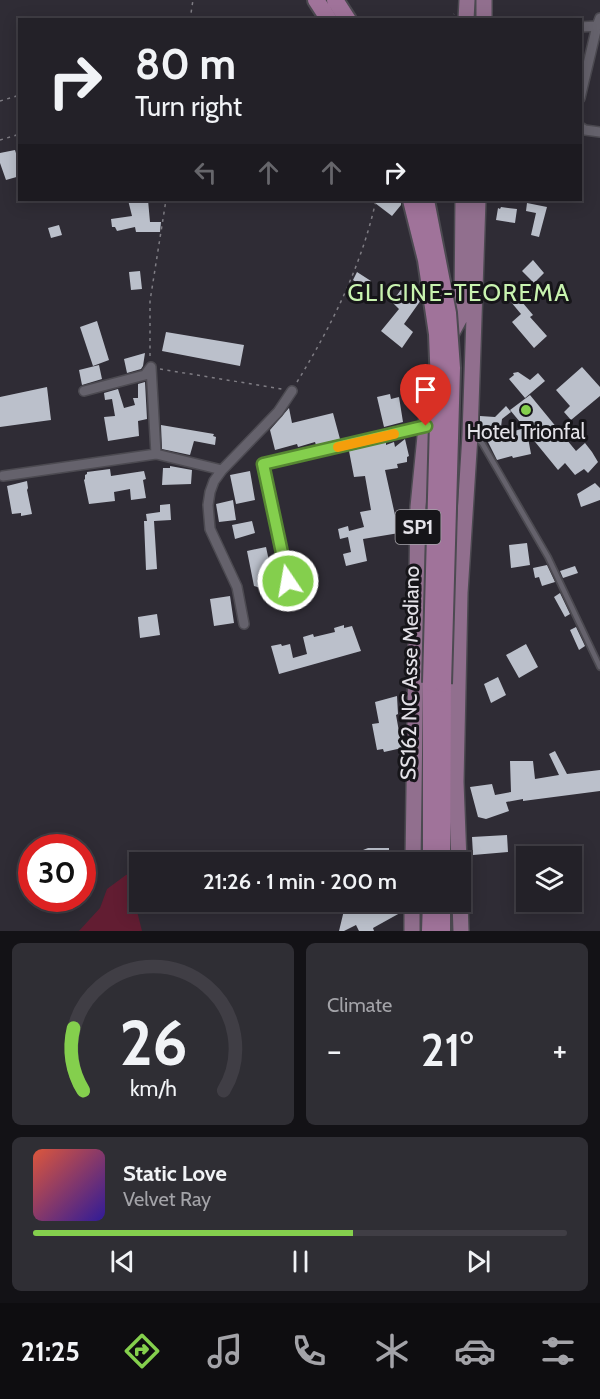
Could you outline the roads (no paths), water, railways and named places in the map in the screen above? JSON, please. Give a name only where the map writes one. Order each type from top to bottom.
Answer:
[{"type":"highway","points":[[316,0],[328,18]]},
{"type":"highway","points":[[335,0],[347,18]]},
{"type":"highway","name":"SS162 NC Asse Mediano","points":[[411,201],[428,271],[437,334],[439,385],[437,684],[442,852]]},
{"type":"highway","name":"SS162 NC Asse Mediano","points":[[426,201],[448,313],[452,368],[431,852]]},
{"type":"highway","points":[[434,912],[440,929]]},
{"type":"highway","points":[[440,929],[441,912]]},
{"type":"main road","points":[[466,18],[467,0]]},
{"type":"main road","points":[[484,0],[484,18]]},
{"type":"main road","name":"SP1","points":[[413,852],[418,507],[429,396],[435,369],[460,316],[463,201]]},
{"type":"main road","name":"SP1","points":[[459,852],[456,782],[460,604],[470,435],[478,201]]},
{"type":"main road","points":[[412,912],[412,931]]},
{"type":"main road","points":[[460,912],[461,931]]},
{"type":"street","points":[[582,26],[599,22],[582,90]]},
{"type":"street","points":[[582,128],[600,132]]},
{"type":"street","points":[[84,391],[145,375],[151,367],[156,454]]},
{"type":"street","points":[[244,624],[237,587],[210,529],[208,520],[210,492],[222,470],[278,412],[292,391]]},
{"type":"street","points":[[288,581],[263,464],[426,426]]},
{"type":"street","points":[[3,476],[156,454],[222,470]]},
{"type":"lane","points":[[470,435],[482,443],[548,557],[600,667]]},
{"type":"place","name":"Hotel Trionfal","points":[[526,410]]},
{"type":"district","name":"GLICINE-TEOREMA","points":[[459,293]]}]
